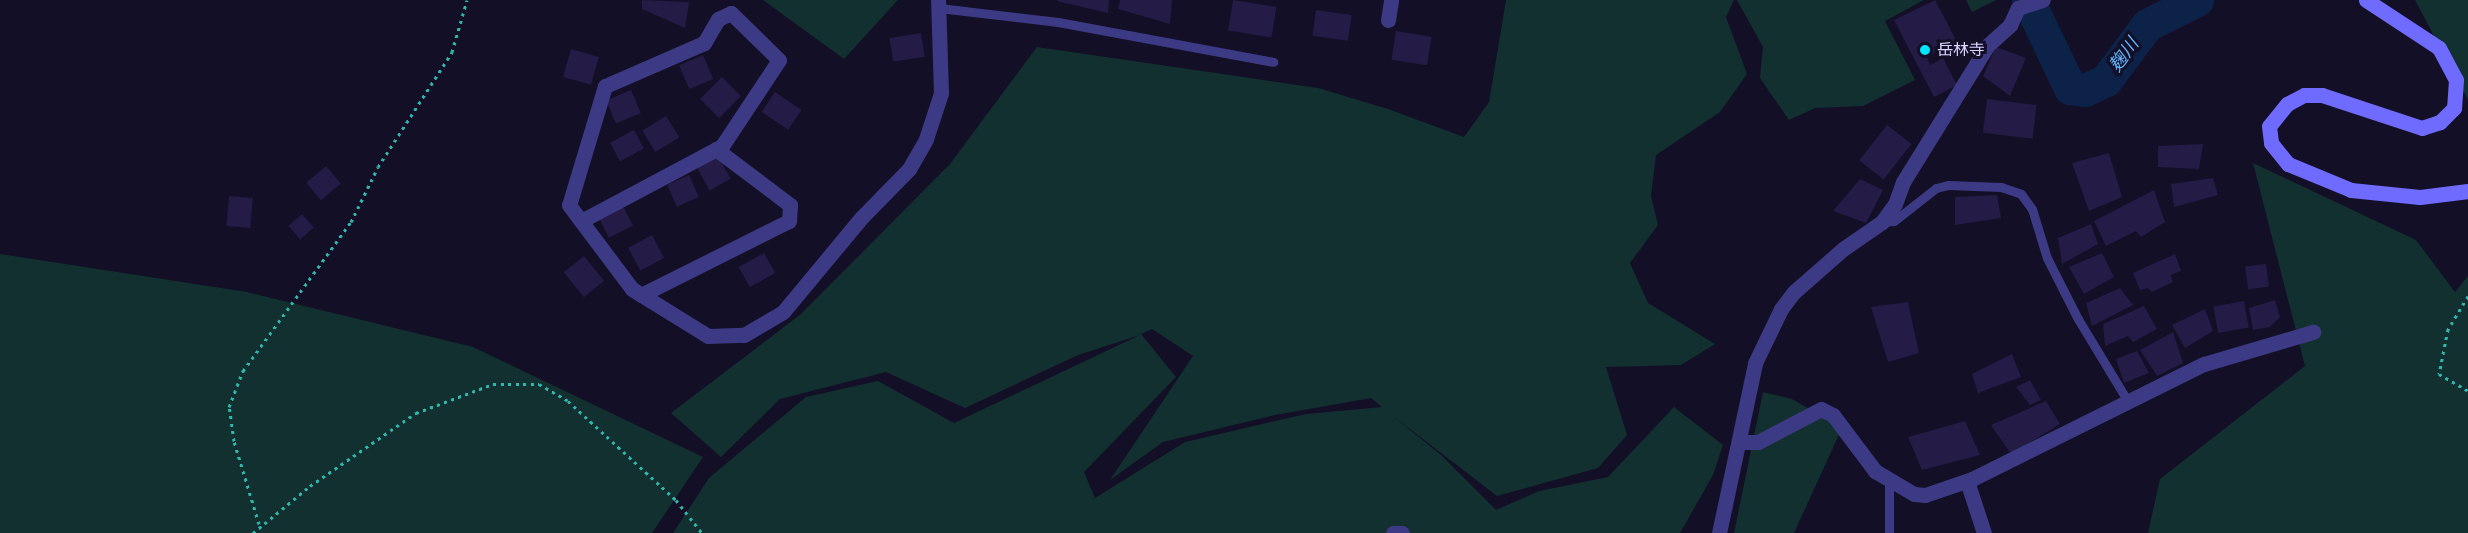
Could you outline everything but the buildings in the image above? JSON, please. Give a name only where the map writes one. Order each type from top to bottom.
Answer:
[{"type":"street","points":[[1388,20],[1391,0]]},
{"type":"street","points":[[1719,533],[1755,363],[1781,309],[1794,292],[1843,249],[1882,222],[1988,45],[2010,25],[2018,5],[2043,0]]},
{"type":"street","points":[[2366,0],[2439,48],[2456,80],[2454,108],[2440,122],[2422,128],[2322,95],[2304,95],[2287,104],[2269,126],[2271,143],[2288,165],[2351,190],[2420,197],[2468,191]]},
{"type":"street","points":[[581,221],[716,149],[778,60],[731,13],[718,19],[704,43],[605,86],[569,205],[581,221],[632,289],[718,338],[744,335],[783,312],[861,218],[909,169],[926,139],[941,93],[939,4]]},
{"type":"street","points":[[640,295],[789,221],[790,205],[716,149]]},
{"type":"street","points":[[1739,442],[1758,442],[1821,409],[1833,415],[1875,471],[1914,494],[1925,495],[1966,481],[2204,364],[2313,332]]},
{"type":"street","points":[[1966,481],[1984,533]]},
{"type":"street","points":[[1394,533],[1402,533]]},
{"type":"lane","points":[[939,4],[1058,22],[1273,62]]},
{"type":"lane","points":[[1882,222],[1894,221],[1936,188],[1948,185],[2001,187],[2021,194],[2032,209],[2047,258],[2073,309],[2127,400]]},
{"type":"lane","points":[[1888,533],[1886,491],[1889,480]]},
{"type":"path","points":[[259,524],[234,441],[229,407],[243,371],[351,222],[378,167],[452,52],[466,0]]},
{"type":"path","points":[[2468,296],[2448,329],[2439,374],[2468,391]]},
{"type":"path","points":[[253,533],[259,524],[416,413],[493,384],[539,384],[568,401],[676,500],[702,533]]},
{"type":"green space","points":[[763,0],[898,0],[844,59]]},
{"type":"green space","points":[[1506,0],[1734,0],[1726,17],[1747,74],[1720,112],[1656,155],[1651,196],[1658,225],[1630,263],[1648,303],[1715,344],[1681,365],[1606,367],[1627,435],[1598,468],[1497,496],[1393,416],[1441,455],[1496,510],[1539,491],[1608,477],[1674,407],[1723,445],[1713,475],[1680,533],[673,533],[709,478],[806,397],[878,381],[954,423],[1140,335],[1078,355],[965,408],[886,372],[780,399],[721,457],[671,413],[801,314],[950,164],[1037,47],[1318,88],[1388,109],[1464,137],[1489,102]],"holes":[[[1152,329],[1193,356],[1110,480],[1163,442],[1275,415],[1371,398],[1382,407],[1306,414],[1185,442],[1095,498],[1084,472],[1176,377],[1141,334]]]},
{"type":"green space","points":[[1737,0],[1924,0],[1885,21],[1915,80],[1863,106],[1815,108],[1789,120],[1760,78],[1763,47]]},
{"type":"green space","points":[[1966,0],[1996,0],[1972,12]]},
{"type":"green space","points":[[2415,0],[2468,0],[2468,100]]},
{"type":"green space","points":[[2253,163],[2416,240],[2455,292],[2468,276],[2468,533],[2148,533],[2160,479],[2305,366]]},
{"type":"green space","points":[[0,254],[247,292],[473,347],[703,457],[652,533],[0,533]]},
{"type":"green space","points":[[1763,392],[1792,399],[1842,428],[1794,533],[1734,533]]},
{"type":"waterway","name":"麹川","points":[[2028,0],[2070,88],[2085,90],[2106,80],[2147,25],[2197,0]]},
{"type":"place","name":"岳林寺","points":[[1925,50]]}]
